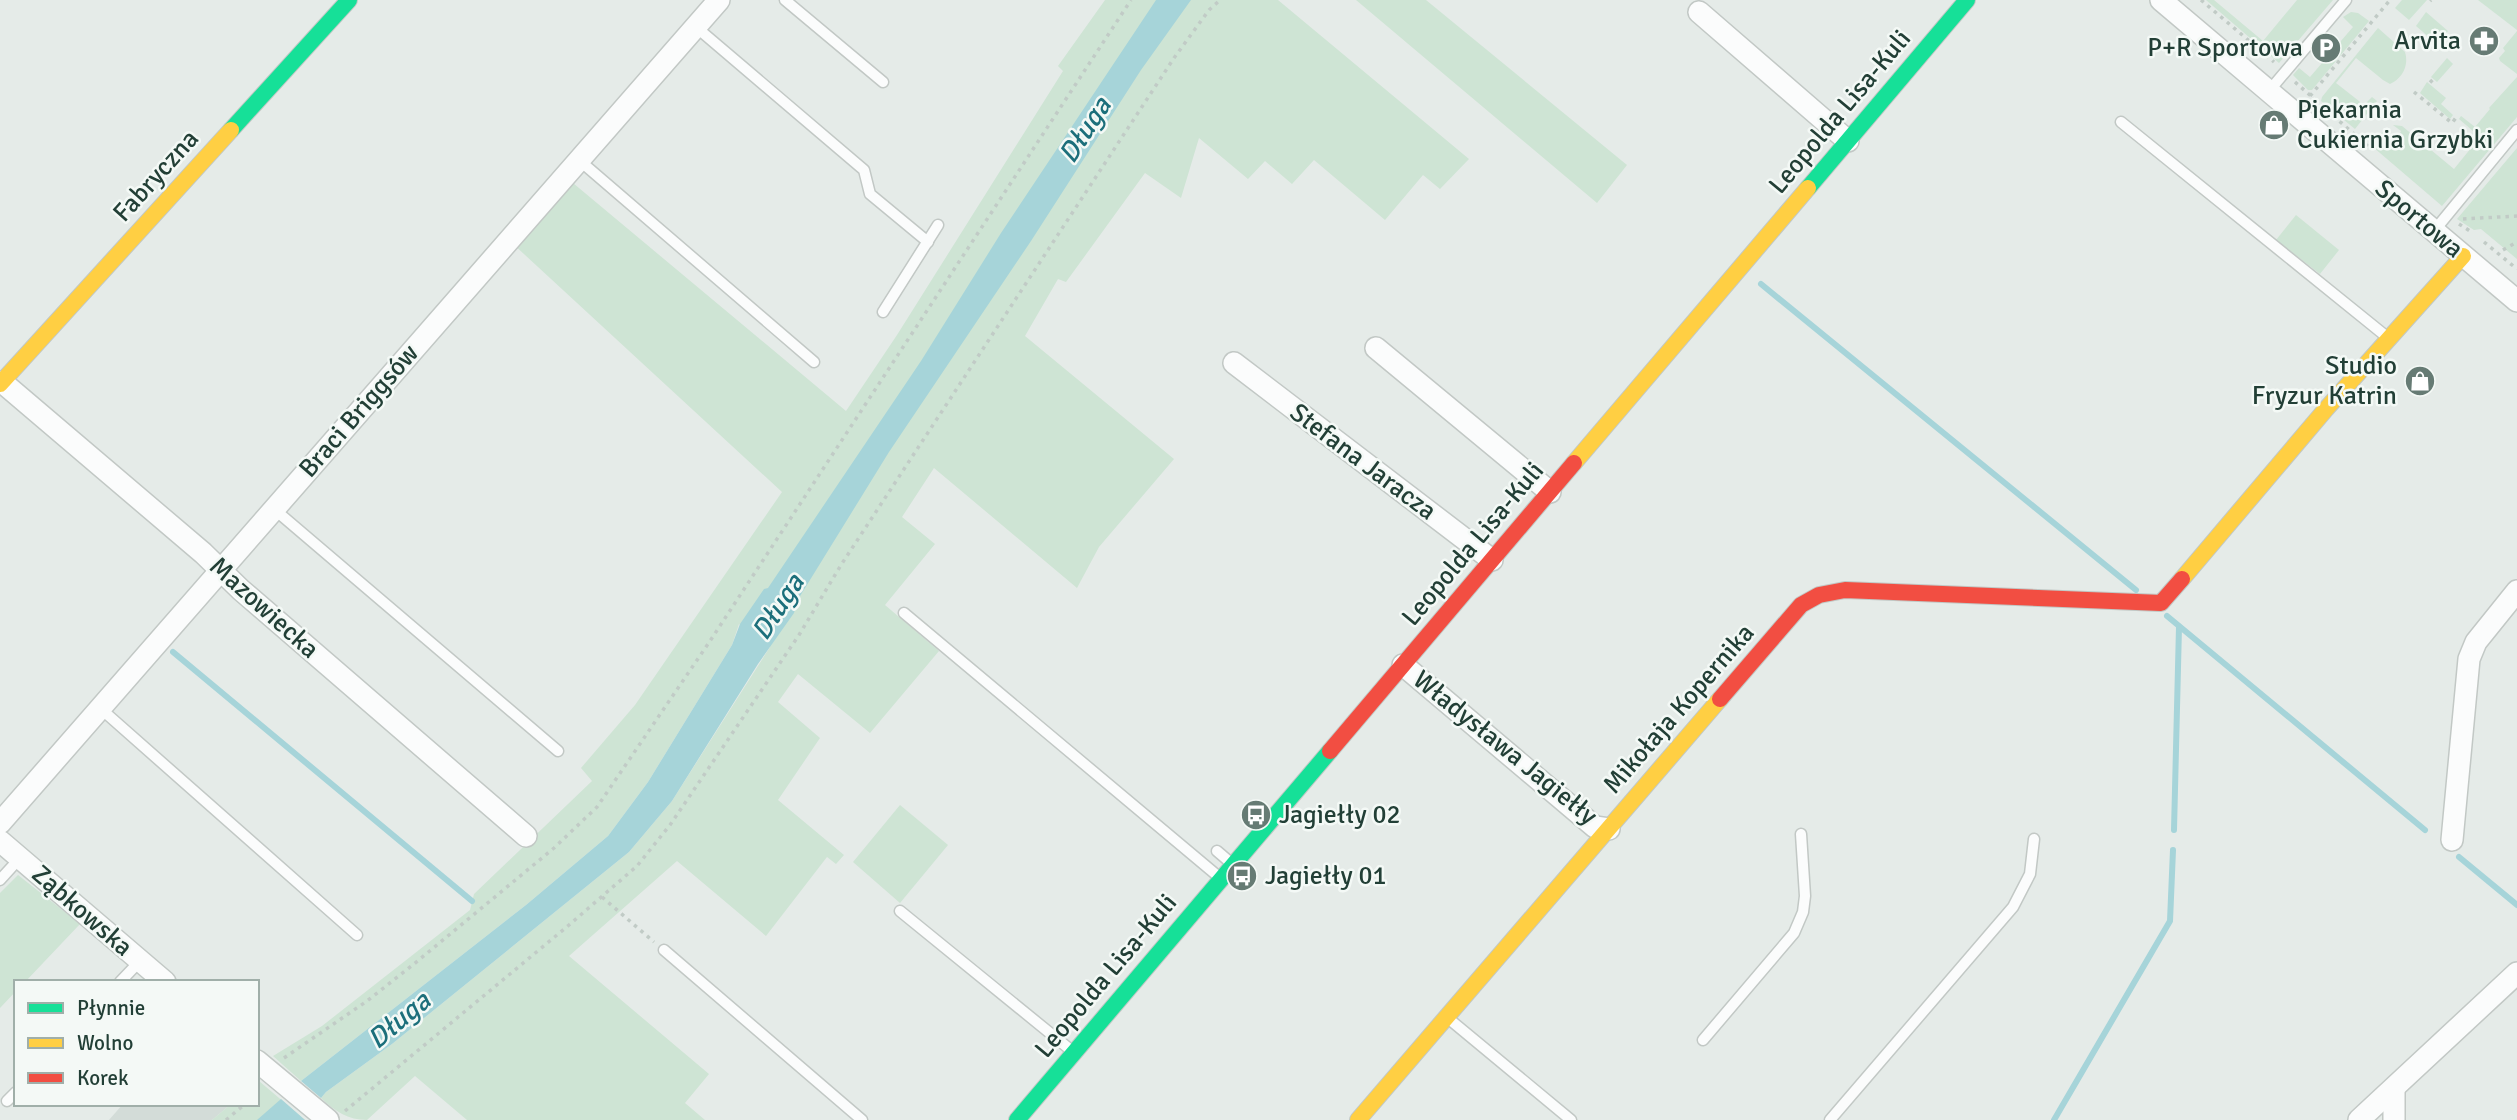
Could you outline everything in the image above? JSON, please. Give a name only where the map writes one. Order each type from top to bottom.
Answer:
[{"type":"street","name":"Fabryczna","points":[[1,383],[349,0]]},
{"type":"street","name":"Braci Briggsów","points":[[0,823],[719,0]]},
{"type":"street","name":"Leopolda Lisa-Kuli","points":[[1017,1120],[1967,0]]},
{"type":"street","name":"Sportowa","points":[[2161,0],[2517,301]]},
{"type":"street","points":[[1699,12],[1848,141]]},
{"type":"street","points":[[2389,338],[2463,256]]},
{"type":"street","name":"Mikołaja Kopernika","points":[[1358,1120],[1801,606],[1819,595],[1845,590],[2161,603],[2389,338]]},
{"type":"street","points":[[1376,348],[1550,492]]},
{"type":"street","name":"Stefana Jaracza","points":[[1234,363],[1492,560]]},
{"type":"street","name":"Mazowiecka","points":[[1,383],[203,553],[219,571],[526,836]]},
{"type":"street","points":[[2452,839],[2469,659],[2476,642],[2517,592]]},
{"type":"street","name":"Władysława Jagiełły","points":[[1403,665],[1595,827],[1609,829]]},
{"type":"street","name":"Ząbkowska","points":[[0,841],[163,980]]},
{"type":"street","points":[[2359,1120],[2517,973]]},
{"type":"street","points":[[269,1071],[331,1118]]},
{"type":"street","points":[[2394,1089],[2394,1120]]},
{"type":"lane","points":[[785,0],[883,82]]},
{"type":"lane","points":[[2269,91],[2346,0]]},
{"type":"lane","points":[[696,27],[864,170],[870,194],[928,242]]},
{"type":"lane","points":[[2121,122],[2389,338]]},
{"type":"lane","points":[[2434,231],[2517,130]]},
{"type":"lane","points":[[579,160],[814,362]]},
{"type":"lane","points":[[883,312],[938,225]]},
{"type":"lane","points":[[274,509],[558,751]]},
{"type":"lane","points":[[904,613],[1221,879]]},
{"type":"lane","points":[[100,708],[357,935]]},
{"type":"lane","points":[[1703,1040],[1794,933],[1803,912],[1805,896],[1801,835]]},
{"type":"lane","points":[[1830,1120],[2013,907],[2030,874],[2034,839]]},
{"type":"lane","points":[[1217,851],[1233,865]]},
{"type":"lane","points":[[0,880],[20,858]]},
{"type":"lane","points":[[900,911],[1074,1052]]},
{"type":"lane","points":[[664,950],[862,1120]]},
{"type":"lane","points":[[122,980],[140,961]]},
{"type":"lane","points":[[1447,1017],[1571,1120]]},
{"type":"lane","points":[[7,1101],[14,1094]]},
{"type":"path","points":[[269,1071],[414,964],[554,848],[597,807],[710,641],[1131,0]]},
{"type":"path","points":[[331,1118],[602,897],[637,866],[670,825],[799,635],[841,565],[1174,58],[1209,10],[1220,0]]},
{"type":"path","points":[[2201,0],[2375,153]]},
{"type":"path","points":[[2310,96],[2390,0]]},
{"type":"path","points":[[2430,80],[2435,85]]},
{"type":"path","points":[[2414,92],[2452,123],[2458,115]]},
{"type":"path","points":[[2517,216],[2454,220],[2469,229],[2517,270]]},
{"type":"path","points":[[2503,250],[2517,243]]},
{"type":"path","points":[[602,897],[664,950]]},
{"type":"path","points":[[226,1120],[243,1106]]},
{"type":"shaded area","points":[[121,1106],[229,1106],[212,1120],[109,1120]]},
{"type":"green space","points":[[1105,0],[1278,0],[1469,159],[1440,189],[1423,175],[1385,220],[1314,160],[1292,184],[1265,161],[1248,179],[1199,138],[1181,198],[1145,173],[1066,282],[1058,279],[1025,336],[1174,459],[1099,547],[1077,588],[934,468],[902,517],[935,544],[885,605],[939,651],[870,733],[798,674],[778,702],[820,738],[778,800],[844,855],[836,864],[827,857],[766,936],[677,861],[569,956],[709,1074],[685,1103],[705,1120],[467,1120],[415,1076],[367,1120],[337,1111],[321,1098],[326,1092],[392,1044],[629,852],[672,801],[770,647],[739,624],[732,645],[648,782],[608,836],[526,905],[301,1081],[273,1056],[322,1026],[470,910],[474,894],[592,781],[581,768],[635,705],[782,492],[512,243],[567,178],[846,411],[897,335],[1063,71],[1058,66]]},
{"type":"green space","points":[[1356,0],[1426,0],[1627,165],[1597,203]]},
{"type":"green space","points":[[2206,0],[2214,0],[2263,41],[2297,0],[2333,0],[2279,63]]},
{"type":"green space","points":[[2402,0],[2427,0],[2409,20],[2395,8]]},
{"type":"green space","points":[[2478,0],[2517,0],[2517,30]]},
{"type":"green space","points":[[2351,12],[2358,13],[2369,21],[2312,90],[2308,90],[2293,75],[2299,68],[2310,77],[2353,27],[2343,17]]},
{"type":"green space","points":[[2426,12],[2448,31],[2437,44],[2416,26]]},
{"type":"green space","points":[[2378,28],[2405,52],[2405,66],[2402,75],[2390,84],[2356,58],[2336,83],[2364,105],[2372,97],[2377,101],[2355,129],[2321,101]]},
{"type":"green space","points":[[2517,31],[2517,74],[2499,58],[2505,51],[2503,48]]},
{"type":"green space","points":[[2447,58],[2453,64],[2437,82],[2431,77]]},
{"type":"green space","points":[[2517,77],[2517,117],[2442,206],[2373,147],[2386,128],[2390,131],[2387,139],[2396,142],[2401,131],[2393,125],[2402,126],[2454,169],[2480,137],[2459,119],[2461,116],[2475,127]]},
{"type":"green space","points":[[2427,82],[2446,98],[2441,104],[2453,115],[2450,119],[2420,93]]},
{"type":"green space","points":[[2517,148],[2517,259],[2481,229],[2474,230],[2457,219]]},
{"type":"green space","points":[[2296,215],[2339,250],[2320,274],[2276,240]]},
{"type":"green space","points":[[900,805],[948,845],[900,903],[853,862]]},
{"type":"green space","points":[[18,875],[80,924],[27,980],[14,980],[14,993],[0,1008],[0,893]]},
{"type":"green space","points":[[259,1081],[305,1120],[212,1120],[229,1106],[259,1106]]},
{"type":"water","name":"Długa","points":[[1156,0],[1191,0],[1141,70],[1031,241],[889,452],[797,601],[794,613],[758,664],[672,801],[629,852],[392,1044],[321,1098],[301,1081],[526,905],[608,836],[648,782],[732,645],[740,624],[764,589],[768,588],[921,361],[1001,233]]},
{"type":"water","points":[[281,1099],[305,1120],[257,1120]]},
{"type":"waterway","points":[[1761,284],[2136,590]]},
{"type":"waterway","points":[[2167,616],[2425,830]]},
{"type":"waterway","points":[[2174,830],[2179,627]]},
{"type":"waterway","points":[[173,652],[472,901]]},
{"type":"waterway","points":[[2054,1120],[2170,921],[2173,850]]},
{"type":"waterway","points":[[2459,857],[2517,905]]},
{"type":"traffic: fast","points":[[231,130],[349,0]]},
{"type":"traffic: fast","points":[[1808,188],[1967,0]]},
{"type":"traffic: fast","points":[[1017,1120],[1330,751]]},
{"type":"traffic: slow","points":[[0,384],[231,130]]},
{"type":"traffic: slow","points":[[1574,463],[1808,188]]},
{"type":"traffic: slow","points":[[2182,579],[2326,409],[2463,256]]},
{"type":"traffic: slow","points":[[1358,1120],[1720,699]]},
{"type":"traffic: jam","points":[[1330,751],[1574,463]]},
{"type":"traffic: jam","points":[[1720,699],[1801,605],[1819,595],[1845,590],[2161,603],[2182,579]]},
{"type":"place","name":"Arvita","points":[[2484,41]]},
{"type":"place","name":"P+R Sportowa","points":[[2326,48]]},
{"type":"place","name":"Piekarnia Cukiernia Grzybki","points":[[2274,125]]},
{"type":"place","name":"Studio Fryzur Katrin","points":[[2420,381]]},
{"type":"place","name":"Jagiełły 02","points":[[1256,815]]},
{"type":"place","name":"Jagiełły 01","points":[[1242,876]]}]
